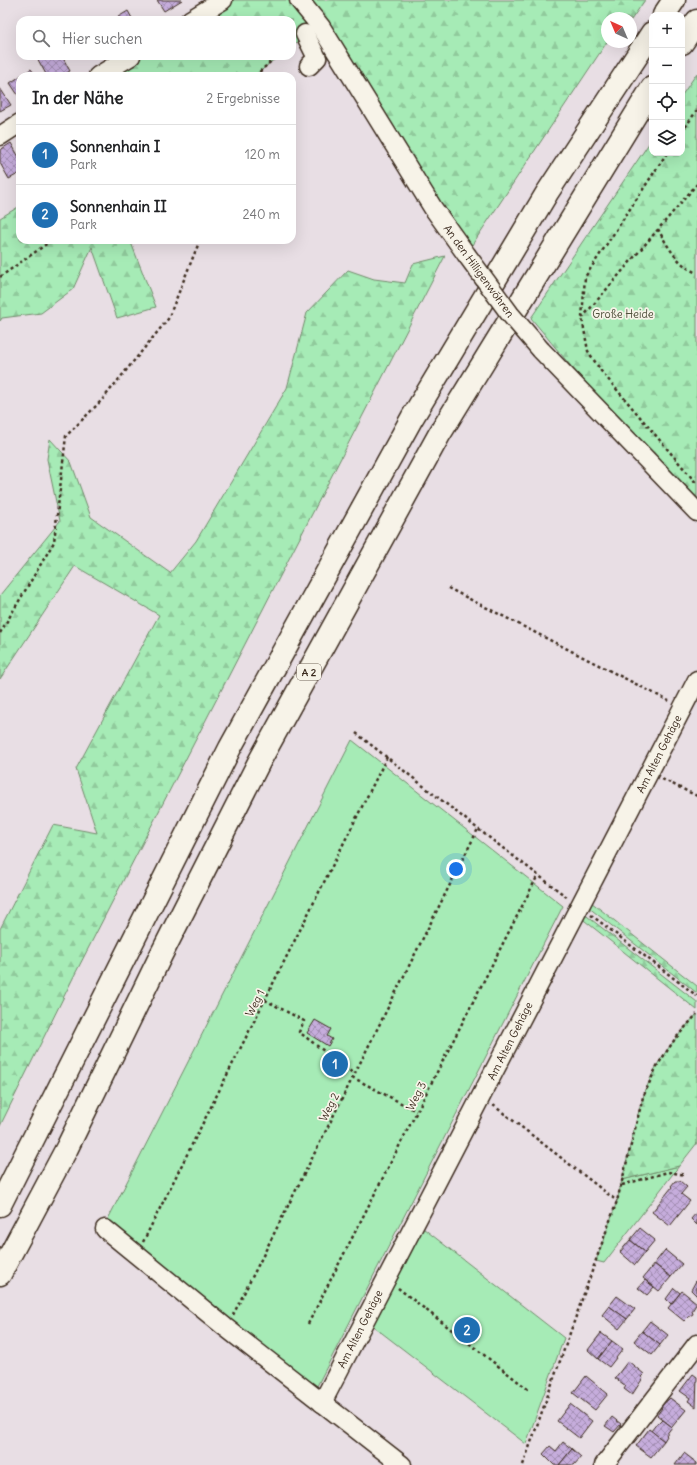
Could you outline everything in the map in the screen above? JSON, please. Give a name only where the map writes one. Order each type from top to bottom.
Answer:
[{"type":"highway","points":[[666,12],[674,0]]},
{"type":"highway","points":[[685,39],[697,21]]},
{"type":"highway","points":[[0,1205],[230,748],[412,418],[547,193],[649,38]]},
{"type":"highway","name":"A 2","points":[[0,1274],[67,1148],[161,955],[259,762],[439,435],[633,116],[649,92]]},
{"type":"street","points":[[197,16],[223,0]]},
{"type":"street","name":"An den Hilligenwöhren","points":[[299,0],[321,27],[433,208],[502,303],[541,350],[697,512]]},
{"type":"street","points":[[309,66],[317,58],[298,38],[321,27]]},
{"type":"street","points":[[105,72],[124,60]]},
{"type":"street","points":[[0,136],[16,126]]},
{"type":"street","name":"Am Alten Gehäge","points":[[322,1402],[697,680]]},
{"type":"street","points":[[105,1229],[225,1327],[281,1364],[322,1402],[402,1465]]},
{"type":"street","points":[[604,1465],[697,1344]]},
{"type":"path","points":[[259,72],[273,60]]},
{"type":"path","points":[[685,128],[697,110]]},
{"type":"path","points":[[665,156],[585,277],[582,318],[588,350],[601,371],[697,484]]},
{"type":"path","points":[[582,318],[697,185]]},
{"type":"path","points":[[658,229],[670,251],[691,271],[697,273]]},
{"type":"path","points":[[0,277],[46,244]]},
{"type":"path","points":[[0,633],[54,542],[66,436],[102,400],[168,319],[198,244]]},
{"type":"path","points":[[448,588],[682,708]]},
{"type":"path","points":[[356,733],[478,829],[697,996]]},
{"type":"path","name":"Weg 1","points":[[135,1255],[387,757]]},
{"type":"path","points":[[649,773],[697,796]]},
{"type":"path","name":"Weg 2","points":[[225,1327],[230,1320],[478,829]]},
{"type":"path","name":"Weg 3","points":[[308,1324],[538,875]]},
{"type":"path","points":[[265,1000],[304,1022],[299,1032],[353,1076],[416,1111]]},
{"type":"path","points":[[523,1465],[617,1201],[644,1097],[649,1084],[657,1066],[675,1039],[697,1014]]},
{"type":"path","points":[[481,1096],[617,1201]]},
{"type":"path","points":[[621,1185],[668,1172],[686,1175]]},
{"type":"path","points":[[386,1278],[529,1390]]},
{"type":"green space","points":[[223,0],[645,0],[637,12],[601,12],[601,48],[603,48],[466,254],[321,27],[296,43],[296,16],[197,16]]},
{"type":"green space","points":[[124,60],[273,60],[260,72],[105,72]]},
{"type":"green space","name":"Große Heide","points":[[697,73],[697,506],[612,414],[531,318],[649,143],[649,156],[685,156],[685,91]]},
{"type":"green space","points":[[16,208],[16,244],[132,244],[156,307],[117,318],[92,247],[73,289],[41,313],[2,318],[0,321],[0,218]]},
{"type":"green space","points":[[445,256],[74,976],[0,1126],[0,929],[53,825],[97,833],[76,769],[159,615],[75,566],[0,679],[0,595],[60,521],[47,459],[50,439],[71,462],[91,517],[170,573],[196,541],[287,388],[307,313],[348,270],[374,279],[405,283],[413,264]]},
{"type":"green space","points":[[352,740],[563,906],[316,1388],[107,1221]]},
{"type":"green space","points":[[591,902],[697,986],[697,993],[588,907]]},
{"type":"green space","points":[[583,913],[697,1002],[697,1010],[580,917]]},
{"type":"green space","points":[[697,1014],[697,1143],[679,1166],[622,1180],[640,1106],[650,1078],[666,1051]]},
{"type":"green space","points":[[679,1166],[604,1263],[596,1261],[617,1201],[622,1180]]},
{"type":"green space","points":[[419,1225],[564,1338],[526,1444],[369,1323]]},
{"type":"building","points":[[157,0],[182,0],[164,11]]},
{"type":"building","points":[[128,11],[131,16],[120,16]]},
{"type":"building","points":[[38,60],[64,60],[70,71],[68,72],[45,72]]},
{"type":"building","points":[[31,69],[33,72],[26,72]]},
{"type":"building","points":[[16,79],[16,92],[10,83]]},
{"type":"building","points":[[0,88],[11,105],[0,111]]},
{"type":"building","points":[[11,143],[16,152],[16,175],[9,179],[0,163],[0,150]]},
{"type":"building","points":[[315,1020],[331,1029],[327,1036],[332,1039],[328,1046],[307,1033]]},
{"type":"building","points":[[675,1181],[680,1181],[687,1187],[681,1194],[690,1201],[670,1226],[652,1212]]},
{"type":"building","points":[[697,1212],[697,1225],[691,1219]]},
{"type":"building","points":[[640,1228],[655,1240],[645,1252],[630,1240]]},
{"type":"building","points":[[630,1240],[645,1252],[635,1265],[620,1252]]},
{"type":"building","points":[[665,1250],[682,1264],[671,1277],[654,1264]]},
{"type":"building","points":[[654,1264],[671,1277],[659,1291],[643,1278]]},
{"type":"building","points":[[697,1279],[697,1296],[691,1290]]},
{"type":"building","points":[[645,1280],[654,1287],[647,1295],[638,1288]]},
{"type":"building","points":[[674,1288],[680,1293],[671,1304],[666,1299]]},
{"type":"building","points":[[682,1291],[697,1303],[692,1311],[693,1314],[684,1321],[668,1308]]},
{"type":"building","points":[[617,1296],[635,1309],[627,1319],[609,1306]]},
{"type":"building","points":[[609,1306],[627,1319],[619,1329],[602,1315]]},
{"type":"building","points":[[650,1321],[668,1335],[660,1345],[642,1331]]},
{"type":"building","points":[[642,1331],[660,1345],[652,1355],[634,1341]]},
{"type":"building","points":[[601,1333],[612,1341],[598,1359],[588,1350]]},
{"type":"building","points":[[612,1341],[623,1349],[609,1367],[598,1359]]},
{"type":"building","points":[[628,1361],[644,1374],[632,1395],[624,1389],[626,1386],[615,1378]]},
{"type":"building","points":[[693,1374],[697,1377],[696,1407],[688,1401],[690,1398],[680,1391]]},
{"type":"building","points":[[586,1376],[608,1394],[595,1410],[573,1393]]},
{"type":"building","points":[[670,1398],[686,1410],[672,1427],[657,1415],[662,1408],[660,1407]]},
{"type":"building","points":[[570,1404],[592,1421],[579,1438],[557,1421]]},
{"type":"building","points":[[612,1417],[621,1424],[614,1432],[605,1426]]},
{"type":"building","points":[[663,1420],[672,1427],[666,1435],[667,1436],[664,1441],[651,1431],[658,1422],[660,1423]]},
{"type":"building","points":[[649,1429],[664,1441],[651,1457],[636,1446]]},
{"type":"building","points":[[563,1442],[572,1449],[559,1465],[554,1465],[543,1454],[550,1446],[556,1451]]},
{"type":"building","points":[[572,1449],[581,1457],[574,1465],[559,1465]]},
{"type":"building","points":[[684,1453],[697,1463],[697,1465],[675,1465]]},
{"type":"place","name":"Sonnenhain I","points":[[335,1064]]},
{"type":"place","name":"Sonnenhain II","points":[[467,1330]]}]
